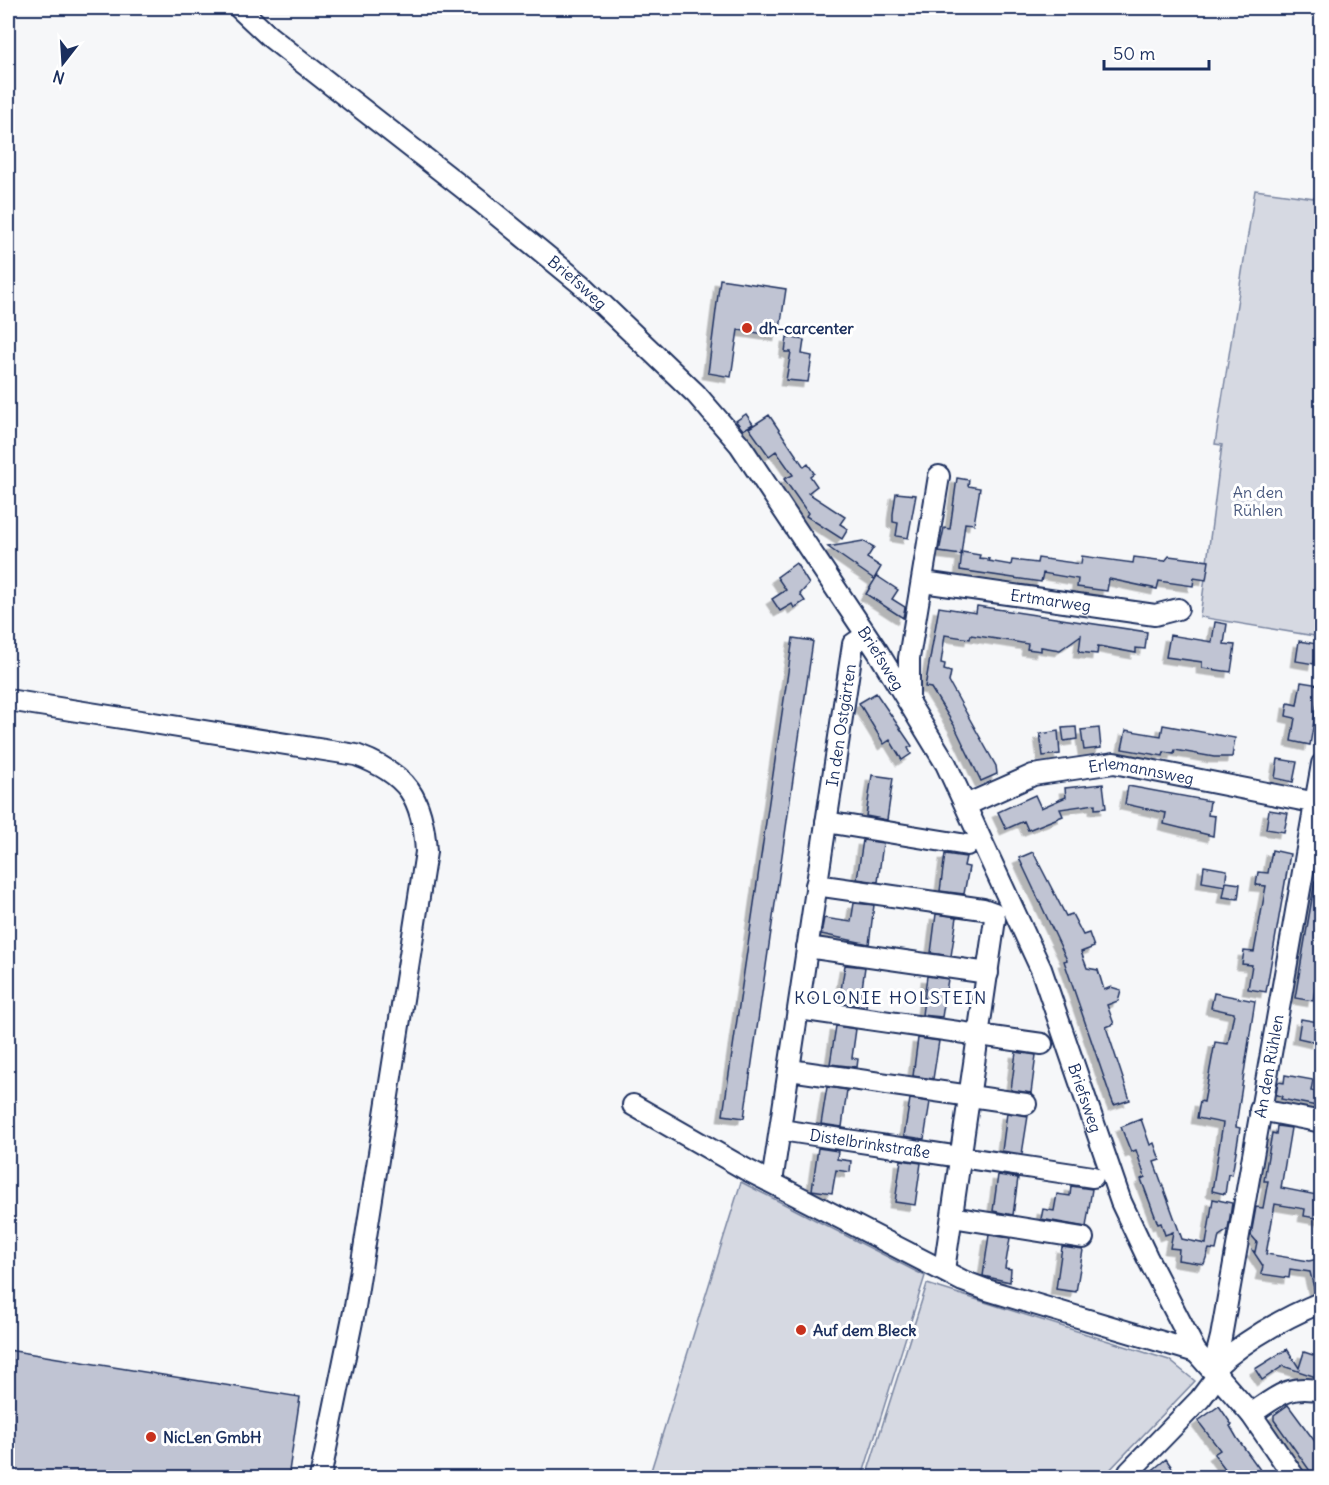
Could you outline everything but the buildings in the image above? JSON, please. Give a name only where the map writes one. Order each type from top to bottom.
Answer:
[{"type":"street","name":"Briefsweg","points":[[239,8],[279,44],[550,258],[664,362],[740,445],[878,652],[946,764],[1041,969],[1121,1202],[1196,1352],[1251,1414],[1295,1478]]},
{"type":"street","points":[[909,704],[908,683],[913,635],[939,476]]},
{"type":"street","name":"Ertmarweg","points":[[923,582],[1155,615],[1178,609]]},
{"type":"street","name":"In den Ostgärten","points":[[772,1182],[853,644],[866,634]]},
{"type":"street","points":[[878,652],[897,650],[913,635]]},
{"type":"street","points":[[8,700],[356,755],[382,765],[412,791],[419,809],[426,852],[355,1307],[320,1478]]},
{"type":"street","name":"Erlemannsweg","points":[[966,805],[1033,775],[1114,763],[1318,803]]},
{"type":"street","name":"An den Rühlen","points":[[1215,1372],[1260,1110],[1318,803],[1322,764]]},
{"type":"street","points":[[826,822],[967,844]]},
{"type":"street","points":[[816,885],[983,909],[993,914],[995,926],[944,1269]]},
{"type":"street","points":[[807,947],[988,973]]},
{"type":"street","points":[[799,1009],[1042,1044]]},
{"type":"street","points":[[790,1070],[1026,1104]]},
{"type":"street","points":[[633,1105],[772,1182],[987,1290],[1196,1352]]},
{"type":"street","points":[[1260,1110],[1322,1122]]},
{"type":"street","name":"Distelbrinkstraße","points":[[781,1130],[1093,1177]]},
{"type":"street","points":[[952,1217],[1083,1238]]},
{"type":"street","points":[[1129,1472],[1200,1399],[1215,1372],[1237,1348],[1268,1328],[1322,1302]]},
{"type":"street","points":[[1251,1414],[1289,1389],[1305,1388],[1322,1391]]},
{"type":"green space","points":[[1255,190],[1321,199],[1321,637],[1200,617],[1222,445],[1215,444]]},
{"type":"green space","name":"Auf dem Bleck","points":[[741,1182],[925,1276],[862,1477],[649,1477]]},
{"type":"green space","points":[[927,1284],[1169,1360],[1195,1381],[1103,1477],[866,1477]]},
{"type":"place","name":"dh-carcenter","points":[[747,328]]},
{"type":"place","name":"Auf dem Bleck","points":[[801,1330]]},
{"type":"place","name":"NicLen GmbH","points":[[151,1437]]},
{"type":"district","name":"KOLONIE HOLSTEIN","points":[[891,997]]}]
